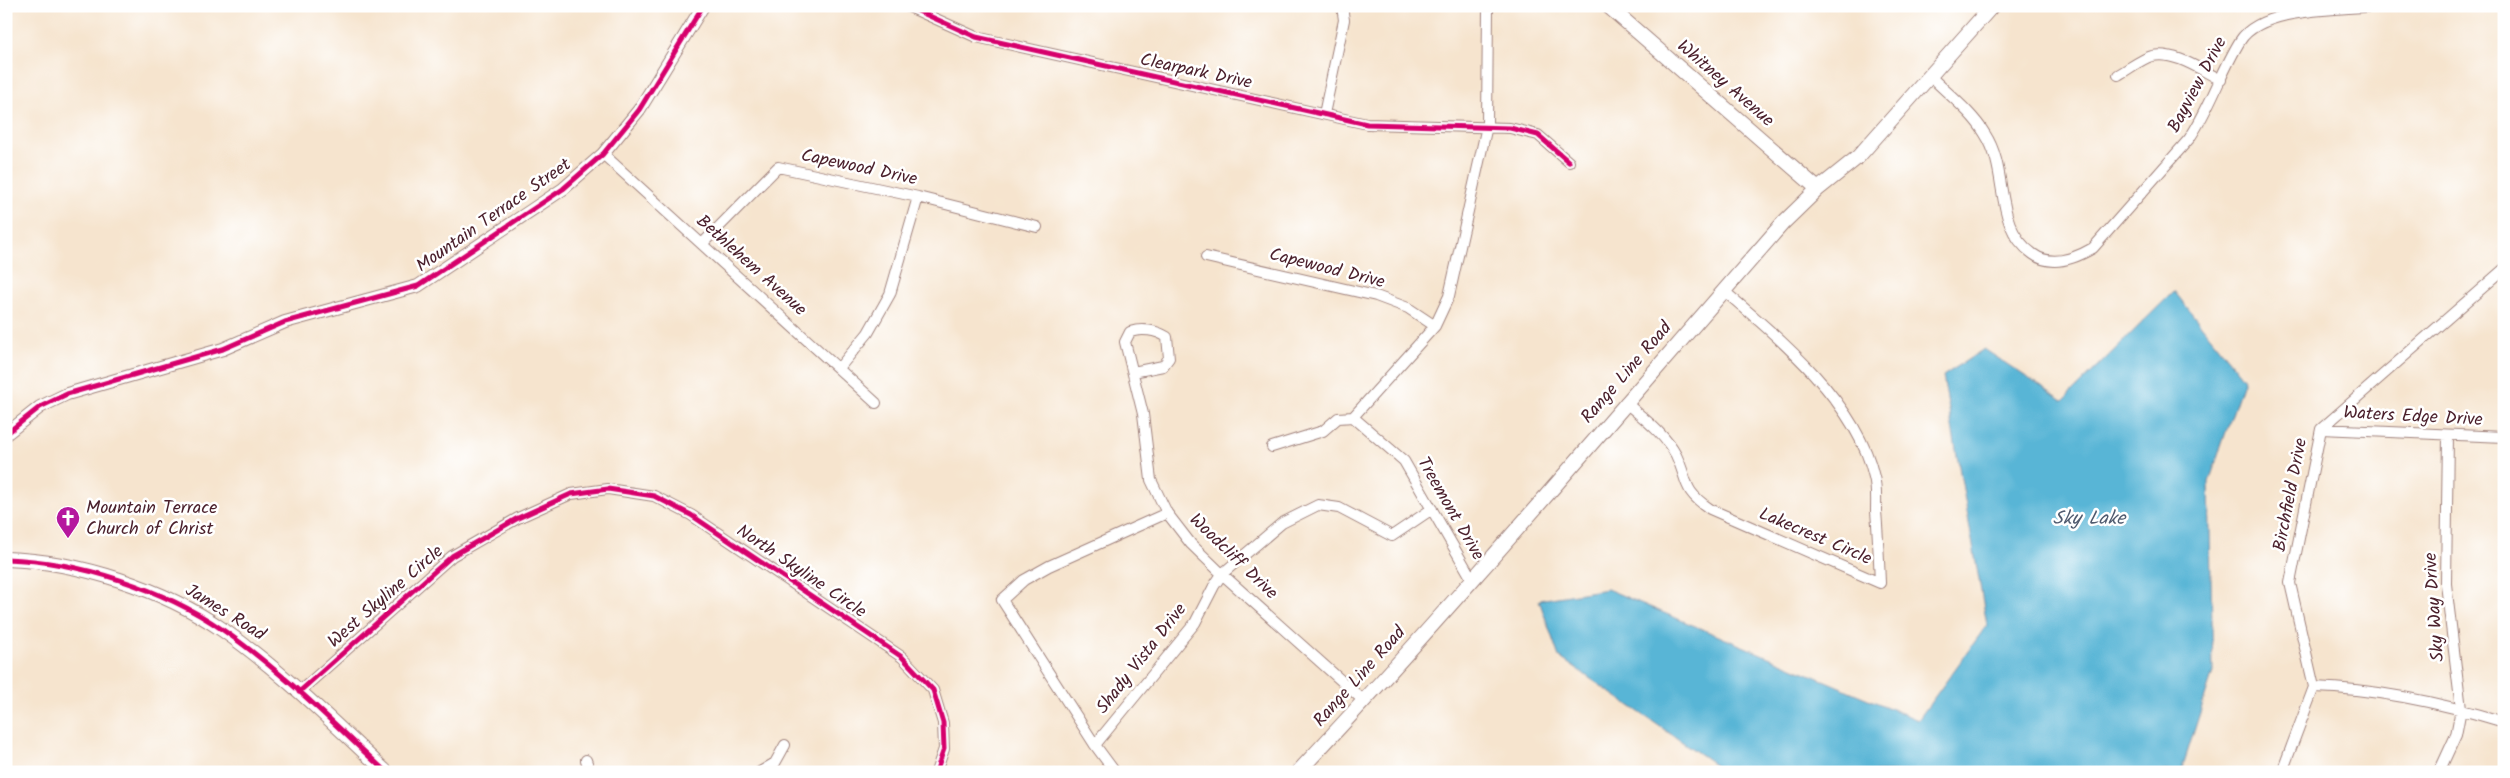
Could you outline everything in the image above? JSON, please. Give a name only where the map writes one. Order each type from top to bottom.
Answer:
[{"type":"main road","name":"Whitney Avenue","points":[[1608,6],[1818,189]]},
{"type":"main road","name":"Range Line Road","points":[[1298,772],[1472,579],[1783,223],[1818,189],[1858,156],[1992,6]]},
{"type":"main road","name":"James Road","points":[[6,559],[38,560],[105,576],[172,601],[223,630],[264,660],[386,772]]},
{"type":"street","name":"Mountain Terrace Street","points":[[6,434],[40,407],[67,394],[223,350],[285,322],[418,286],[562,189],[603,154],[639,110],[702,6]]},
{"type":"street","name":"Clearpark Drive","points":[[907,6],[976,37],[1367,124],[1510,128],[1538,136],[1569,162]]},
{"type":"street","points":[[1324,114],[1344,20],[1342,6]]},
{"type":"street","points":[[1272,447],[1323,431],[1338,418],[1353,417],[1435,326],[1448,296],[1486,126],[1488,6]]},
{"type":"street","name":"Bayview Drive","points":[[1930,76],[1985,134],[1994,151],[2008,220],[2013,235],[2024,248],[2038,258],[2058,261],[2076,258],[2093,248],[2189,140],[2201,122],[2241,39],[2252,28],[2281,15],[2377,6]]},
{"type":"street","points":[[2118,75],[2152,56],[2166,55],[2221,80]]},
{"type":"street","name":"Bethlehem Avenue","points":[[603,154],[703,243],[876,404]]},
{"type":"street","name":"Capewood Drive","points":[[703,243],[778,167],[918,197],[1037,227]]},
{"type":"street","points":[[839,368],[868,333],[890,294],[918,197]]},
{"type":"street","name":"Capewood Drive","points":[[1206,257],[1376,296],[1408,308],[1435,326]]},
{"type":"street","name":"Birchfield Drive","points":[[2314,687],[2290,583],[2321,429],[2503,270]]},
{"type":"street","name":"Lakecrest Circle","points":[[1625,402],[1663,436],[1676,456],[1685,483],[1696,499],[1710,509],[1880,583],[1875,478],[1865,446],[1850,420],[1815,378],[1771,330],[1724,291]]},
{"type":"street","name":"Woodcliff Drive","points":[[1134,372],[1163,366],[1169,358],[1167,337],[1160,332],[1138,330],[1130,332],[1125,342],[1143,414],[1151,480],[1167,513],[1191,544],[1222,574],[1364,701]]},
{"type":"street","name":"Treemont Drive","points":[[1353,417],[1404,461],[1472,579]]},
{"type":"street","name":"Waters Edge Drive","points":[[2321,429],[2504,437]]},
{"type":"street","name":"Sky Way Drive","points":[[2439,772],[2456,735],[2461,709],[2446,584],[2448,435]]},
{"type":"street","name":"West Skyline Circle","points":[[299,692],[452,556],[518,518],[562,498],[572,494],[608,489]]},
{"type":"street","name":"North Skyline Circle","points":[[608,489],[654,496],[692,515],[902,657],[933,690],[943,723],[944,749],[936,772]]},
{"type":"street","name":"Shady Vista Drive","points":[[1095,744],[1195,623],[1222,574],[1282,523],[1318,505],[1339,508],[1392,536],[1432,509]]},
{"type":"street","points":[[1115,772],[1002,600],[1024,580],[1049,566],[1167,513]]},
{"type":"street","points":[[2282,772],[2314,687],[2352,688],[2461,709],[2504,722]]},
{"type":"street","points":[[760,772],[775,763],[786,745]]},
{"type":"street","points":[[586,760],[590,772]]},
{"type":"water","name":"Sky Lake","points":[[2174,291],[2244,379],[2209,482],[2213,672],[2181,772],[1726,772],[1559,657],[1539,600],[1607,589],[1918,720],[1987,625],[1943,376],[1984,349],[2063,401]]},
{"type":"cycle path","points":[[6,434],[40,407],[67,394],[223,349],[285,322],[418,286],[563,189],[603,154],[639,110],[703,6]]},
{"type":"cycle path","points":[[907,6],[976,37],[1367,124],[1510,128],[1538,135],[1569,162]]},
{"type":"cycle path","points":[[299,692],[452,556],[518,518],[571,494],[608,489],[654,496],[691,515],[902,657],[933,690],[943,723],[944,749],[936,772]]},
{"type":"cycle path","points":[[6,559],[62,565],[119,580],[147,590],[200,615],[266,663],[307,698],[386,772]]},
{"type":"place","name":"Mountain Terrace Church of Christ","points":[[68,539]]}]
